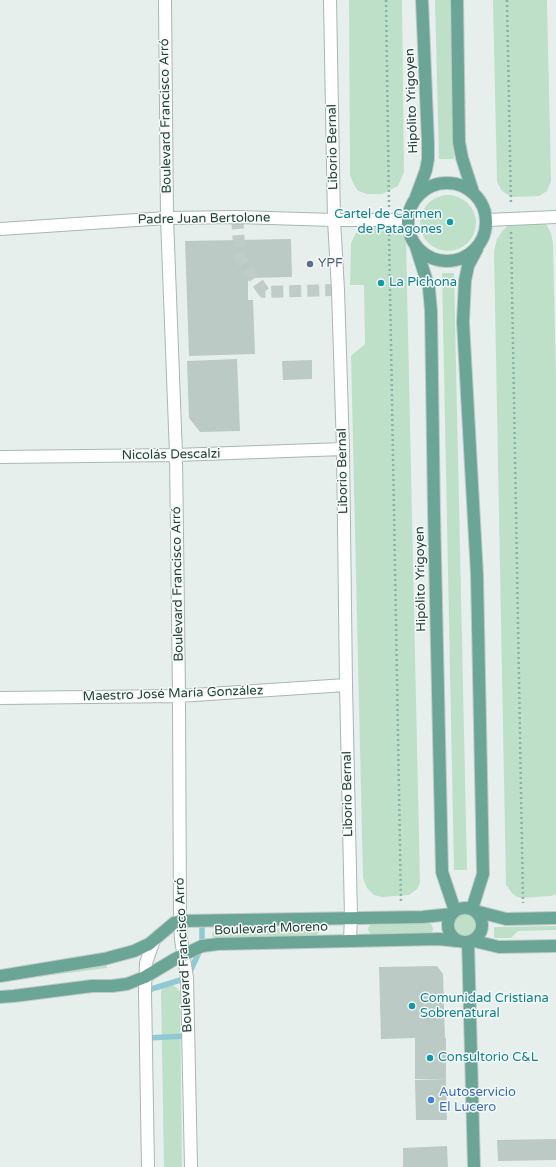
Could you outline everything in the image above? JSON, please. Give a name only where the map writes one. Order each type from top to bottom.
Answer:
[{"type":"main road","name":"Hipólito Yrigoyen","points":[[415,200],[426,170],[428,159],[422,0]]},
{"type":"main road","points":[[457,0],[459,142],[462,158],[473,192]]},
{"type":"main road","points":[[474,910],[483,874],[483,866],[477,575],[463,322],[465,281],[468,266],[483,240],[487,220],[485,209],[480,200],[473,192],[464,186],[453,183],[442,183],[432,186],[422,192],[415,200],[410,210],[408,222],[410,235],[416,247],[424,255],[434,260],[446,262],[457,261],[468,256],[477,249]]},
{"type":"main road","name":"Hipólito Yrigoyen","points":[[416,247],[429,288],[431,311],[442,872],[454,912],[448,922],[449,933],[453,938],[466,941],[478,937],[481,932],[482,921],[480,915],[474,910]]},
{"type":"main road","points":[[454,912],[464,908],[506,919],[556,918]]},
{"type":"main road","name":"Boulevard Moreno","points":[[180,920],[401,917],[434,916],[454,912]]},
{"type":"main road","points":[[0,976],[104,958],[134,951],[149,944],[174,923],[180,920]]},
{"type":"main road","name":"Boulevard Moreno","points":[[0,997],[92,986],[127,984],[145,977],[202,946],[218,944],[439,939],[499,946],[556,946]]},
{"type":"main road","name":"Hipólito Yrigoyen","points":[[466,941],[474,1167]]},
{"type":"street","name":"Boulevard Francisco Arró","points":[[165,0],[167,218],[176,455],[180,920],[181,939],[187,978],[191,1167]]},
{"type":"street","name":"Liborio Bernal","points":[[330,0],[334,220],[338,290],[343,450],[351,917],[350,941]]},
{"type":"street","name":"Padre Juan Bertolone","points":[[0,229],[167,218],[237,217],[389,220],[408,222]]},
{"type":"street","points":[[487,220],[511,218],[556,218]]},
{"type":"street","name":"Nicolás Descalzi","points":[[0,458],[343,450]]},
{"type":"street","name":"Maestro José María González","points":[[0,698],[179,696],[346,686]]},
{"type":"street","points":[[148,1167],[145,977],[146,963],[154,940]]},
{"type":"path","points":[[386,0],[401,917]]},
{"type":"path","points":[[507,0],[523,919]]},
{"type":"green space","points":[[349,0],[402,0],[404,172],[398,186],[382,194],[367,194],[358,191],[350,175]]},
{"type":"green space","points":[[435,0],[450,0],[454,159],[439,159]]},
{"type":"green space","points":[[493,0],[547,0],[551,181],[547,191],[539,196],[512,197],[502,191],[497,182]]},
{"type":"green space","points":[[448,195],[459,197],[468,203],[474,212],[476,223],[474,234],[468,243],[459,249],[448,251],[437,249],[428,243],[422,234],[420,223],[422,212],[428,203],[437,197]]},
{"type":"green space","points":[[536,219],[546,224],[551,233],[553,243],[556,378],[556,894],[551,896],[521,898],[512,893],[506,885],[494,252],[497,239],[503,230],[510,224]]},
{"type":"green space","points":[[372,223],[396,227],[406,240],[420,883],[417,889],[409,895],[382,897],[374,895],[367,888],[363,878],[351,356],[365,344],[364,285],[350,285],[351,243],[356,233],[365,225]]},
{"type":"green space","points":[[442,273],[454,273],[467,870],[454,870]]},
{"type":"green space","points":[[465,913],[474,916],[477,925],[474,934],[465,937],[456,934],[453,925],[456,916]]},
{"type":"green space","points":[[373,924],[431,924],[433,928],[432,932],[428,934],[373,935],[368,930],[369,926]]},
{"type":"green space","points":[[556,926],[556,930],[518,931],[511,938],[494,938],[494,927]]},
{"type":"green space","points":[[315,928],[319,933],[315,936],[218,939],[213,937],[212,934],[213,931],[218,929]]},
{"type":"green space","points":[[106,963],[107,968],[5,981]]},
{"type":"green space","points":[[170,984],[176,987],[180,992],[182,1167],[164,1167],[161,991],[164,985]]},
{"type":"building","points":[[291,239],[292,277],[248,278],[248,300],[253,300],[255,354],[189,356],[185,241]]},
{"type":"building","points":[[237,359],[240,431],[200,432],[189,418],[187,361]]},
{"type":"building","points":[[312,360],[312,379],[283,380],[282,361]]},
{"type":"building","name":"Comunidad Cristiana Sobrenatural","points":[[437,966],[443,974],[446,1079],[415,1079],[415,1038],[381,1039],[379,967]]},
{"type":"building","name":"Autoservicio El Lucero","points":[[446,1079],[447,1120],[416,1120],[415,1080]]},
{"type":"building","points":[[556,1139],[556,1160],[498,1161],[497,1140]]},
{"type":"building","points":[[447,1146],[448,1167],[403,1167],[403,1148]]},
{"type":"waterway","points":[[145,991],[187,978],[202,946],[202,920]]},
{"type":"waterway","points":[[146,1038],[188,1036]]},
{"type":"tunnel","points":[[237,217],[240,258],[264,292],[338,290]]},
{"type":"place","name":"Cartel de Carmen de Patagones","points":[[450,222]]},
{"type":"place","name":"YPF","points":[[310,264]]},
{"type":"place","name":"La Pichona","points":[[381,283]]},
{"type":"place","name":"Comunidad Cristiana Sobrenatural","points":[[412,1006]]},
{"type":"place","name":"Consultorio C&L","points":[[430,1058]]},
{"type":"place","name":"Autoservicio El Lucero","points":[[431,1100]]}]
